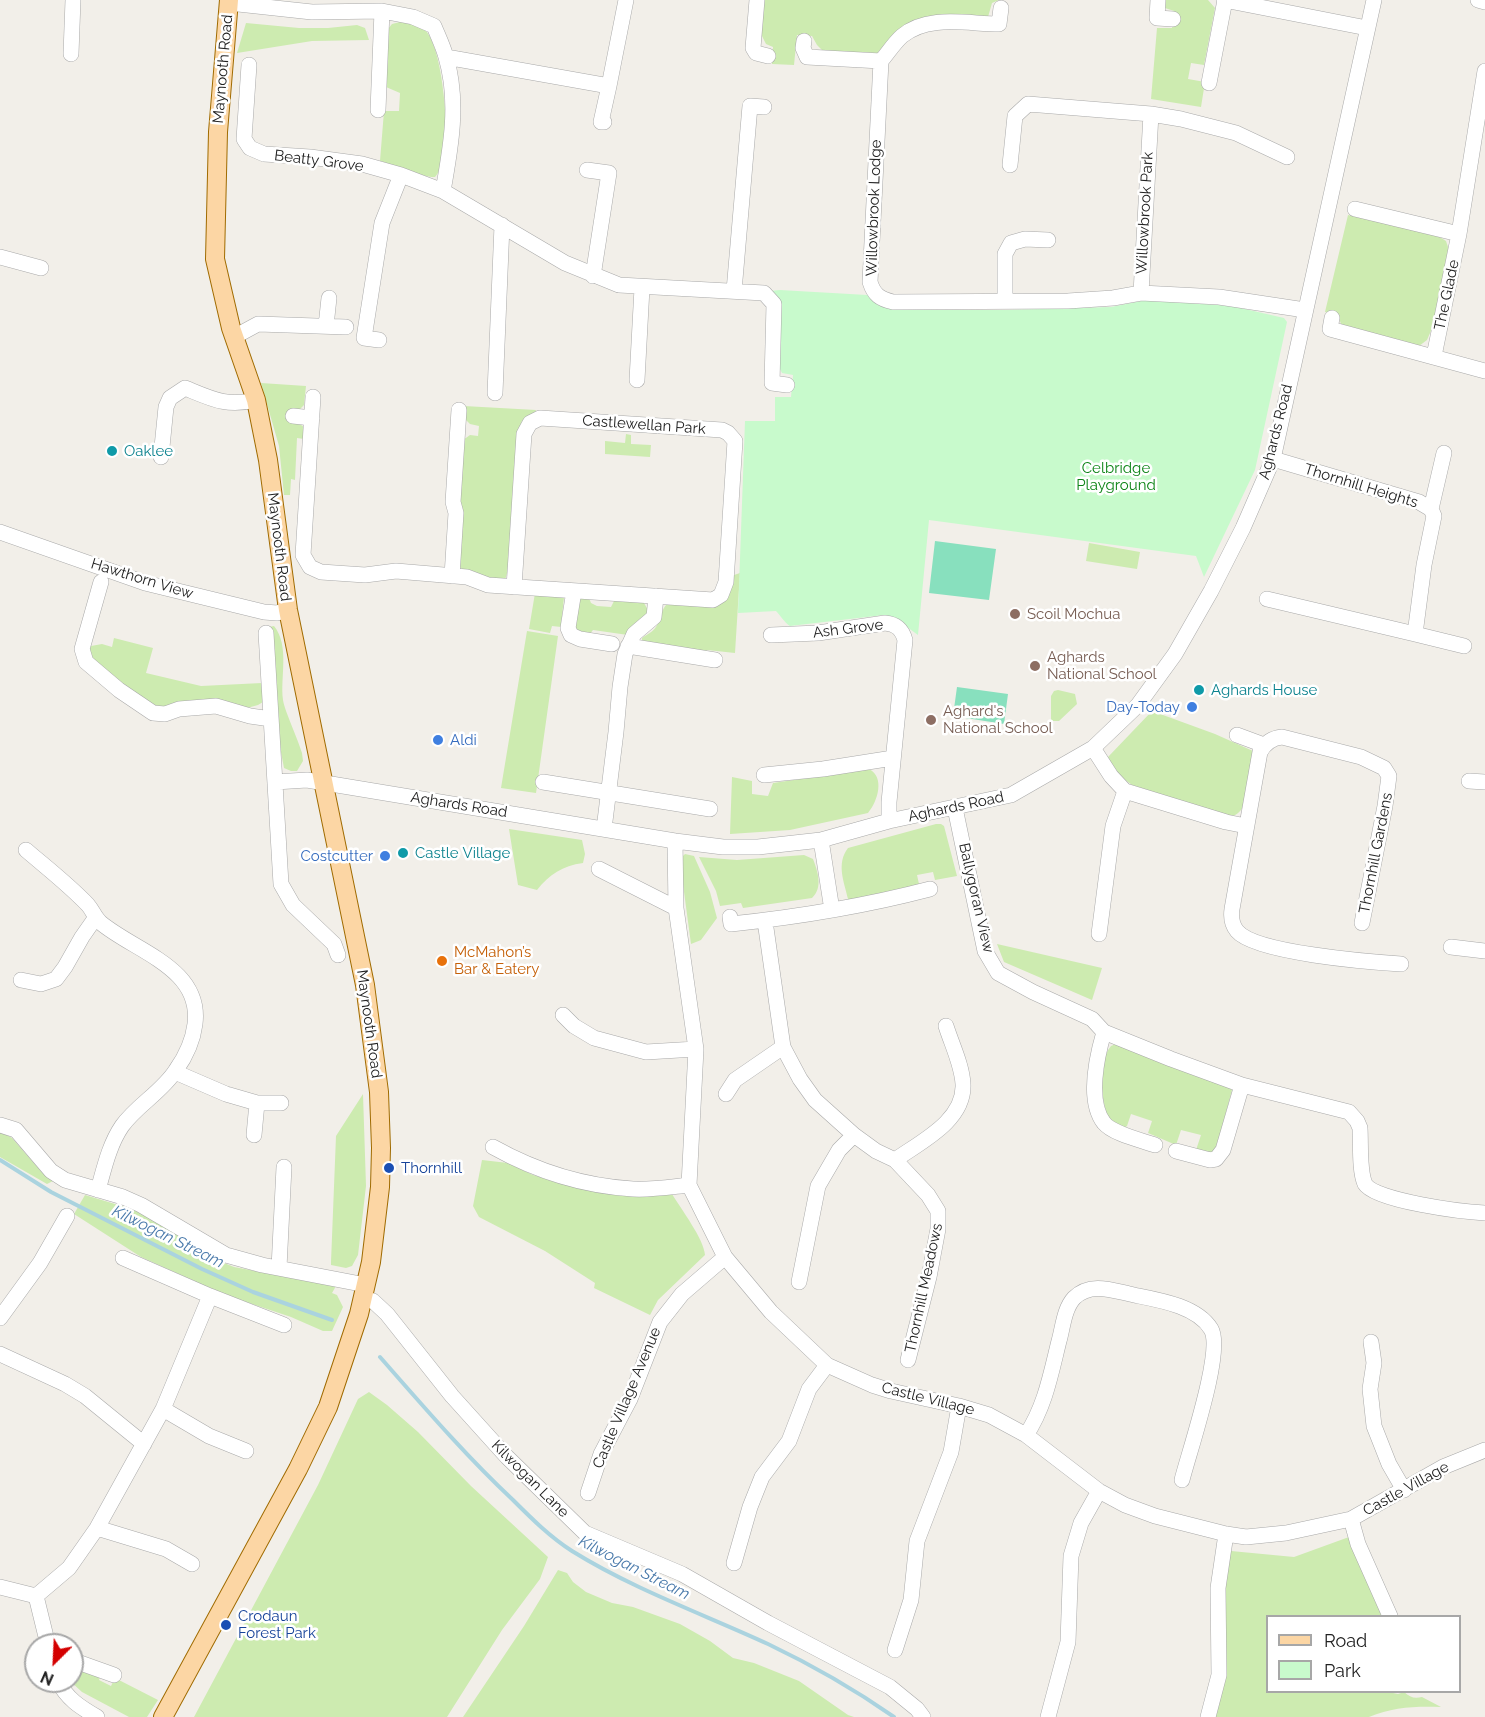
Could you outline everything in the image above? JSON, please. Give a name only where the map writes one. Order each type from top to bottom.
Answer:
[{"type":"main road","name":"Maynooth Road","points":[[163,1717],[272,1518],[322,1420],[343,1365],[365,1292],[380,1186],[379,1092],[365,985],[288,610],[268,460],[255,400],[234,337],[214,259],[218,132],[229,2]]},
{"type":"street","points":[[71,54],[73,0]]},
{"type":"street","points":[[604,122],[601,122],[626,0]]},
{"type":"street","points":[[757,0],[753,48],[756,53],[768,56]]},
{"type":"street","points":[[1158,0],[1157,18],[1173,19]]},
{"type":"street","points":[[1209,83],[1224,0],[1367,28]]},
{"type":"street","name":"Aghards Road","points":[[275,782],[297,779],[675,841],[723,847],[758,847],[821,840],[889,821],[1011,795],[1093,748],[1138,705],[1175,654],[1238,539],[1273,459],[1374,0]]},
{"type":"street","points":[[1478,0],[1485,2]]},
{"type":"street","points":[[229,2],[312,12],[382,11],[413,16],[434,26],[446,57],[452,96],[452,141],[443,191]]},
{"type":"street","points":[[804,41],[803,48],[807,57],[880,61],[903,35],[917,27],[938,22],[999,24],[1000,9]]},
{"type":"street","points":[[378,110],[382,11]]},
{"type":"street","points":[[446,57],[609,86]]},
{"type":"street","name":"Willowbrook Lodge","points":[[880,61],[870,282],[876,295],[883,300],[893,302],[1068,301],[1113,298],[1141,293]]},
{"type":"street","name":"Beatty Grove","points":[[249,65],[244,139],[250,148],[264,154],[362,164],[401,175],[443,191],[538,248],[593,276],[619,285],[764,293],[774,304],[772,383],[787,385]]},
{"type":"street","name":"The Glade","points":[[1434,356],[1459,234],[1485,78]]},
{"type":"street","points":[[1010,165],[1015,116],[1028,104],[1151,114],[1181,119],[1236,133],[1287,157]]},
{"type":"street","points":[[734,291],[750,106],[764,107]]},
{"type":"street","name":"Willowbrook Park","points":[[1151,114],[1141,293],[1219,297],[1305,310]]},
{"type":"street","points":[[587,170],[609,173],[593,276]]},
{"type":"street","points":[[379,340],[364,338],[382,223],[401,175]]},
{"type":"street","points":[[1355,209],[1459,234]]},
{"type":"street","points":[[495,393],[501,225]]},
{"type":"street","points":[[1005,301],[1005,254],[1011,243],[1025,239],[1048,240]]},
{"type":"street","points":[[0,257],[41,268]]},
{"type":"street","points":[[637,380],[642,288]]},
{"type":"street","points":[[326,326],[328,298]]},
{"type":"street","points":[[1332,318],[1330,329],[1485,370]]},
{"type":"street","points":[[234,337],[258,324],[346,327]]},
{"type":"street","points":[[161,457],[166,407],[170,398],[185,388],[227,403],[238,404],[255,400]]},
{"type":"street","name":"Castlewellan Park","points":[[313,397],[303,555],[306,564],[321,572],[364,575],[396,571],[467,578],[489,585],[514,587],[713,600],[724,590],[735,441],[722,430],[540,418],[530,423],[524,434],[514,587]]},
{"type":"street","points":[[452,576],[456,513],[453,502],[465,429],[459,410]]},
{"type":"street","points":[[293,416],[312,418]]},
{"type":"street","points":[[1431,509],[1444,453]]},
{"type":"street","name":"Thornhill Heights","points":[[1273,459],[1419,502],[1431,509],[1434,516],[1424,565],[1415,634]]},
{"type":"street","name":"Hawthorn View","points":[[0,532],[145,583],[264,612],[277,613],[288,610]]},
{"type":"street","points":[[101,582],[82,649],[86,662],[119,690],[153,713],[165,714],[179,709],[216,706],[250,716],[271,719]]},
{"type":"street","points":[[574,591],[568,628],[571,635],[580,639],[612,644]]},
{"type":"street","points":[[604,829],[620,687],[628,646],[634,634],[654,616],[656,596]]},
{"type":"street","points":[[1268,598],[1464,646]]},
{"type":"street","name":"Ash Grove","points":[[771,635],[818,633],[885,623],[900,629],[905,640],[889,821]]},
{"type":"street","points":[[266,633],[281,884],[293,905],[334,944],[338,955]]},
{"type":"street","points":[[628,646],[715,660]]},
{"type":"street","points":[[1238,735],[1264,745],[1260,752],[1232,909],[1231,917],[1237,931],[1249,939],[1294,951],[1347,960],[1401,964]]},
{"type":"street","name":"Thornhill Gardens","points":[[1264,745],[1282,737],[1317,745],[1377,763],[1389,776],[1362,923]]},
{"type":"street","points":[[1093,748],[1125,791],[1246,826]]},
{"type":"street","points":[[764,775],[893,759]]},
{"type":"street","points":[[1469,781],[1485,782]]},
{"type":"street","points":[[543,782],[710,809]]},
{"type":"street","points":[[1099,934],[1113,826],[1125,791]]},
{"type":"street","name":"Ballygoran View","points":[[955,808],[985,951],[998,973],[1092,1019],[1104,1032],[1242,1085],[1349,1112],[1360,1128],[1363,1176],[1365,1184],[1371,1190],[1391,1198],[1447,1209],[1485,1213]]},
{"type":"street","points":[[821,840],[832,910]]},
{"type":"street","points":[[493,1147],[540,1170],[571,1179],[635,1189],[688,1185],[696,1049],[676,908],[675,841]]},
{"type":"street","points":[[26,850],[89,906],[102,923],[166,965],[181,978],[190,990],[196,1012],[194,1030],[187,1051],[175,1072],[123,1125],[110,1150],[98,1190]]},
{"type":"street","points":[[599,869],[676,908]]},
{"type":"street","points":[[730,917],[731,924],[765,921],[832,910],[930,889]]},
{"type":"street","points":[[21,980],[41,984],[56,979],[96,917]]},
{"type":"street","name":"Thornhill Meadows","points":[[765,921],[783,1047],[800,1079],[815,1100],[854,1135],[876,1151],[895,1160],[936,1206],[939,1216],[929,1277],[908,1360]]},
{"type":"street","points":[[1451,947],[1485,951]]},
{"type":"street","points":[[562,1015],[574,1026],[594,1038],[646,1052],[696,1049]]},
{"type":"street","points":[[895,1160],[948,1120],[960,1104],[963,1082],[946,1026]]},
{"type":"street","points":[[1104,1032],[1096,1063],[1097,1108],[1105,1124],[1123,1134],[1155,1145]]},
{"type":"street","points":[[726,1094],[735,1080],[783,1047]]},
{"type":"street","points":[[175,1072],[226,1094],[257,1102],[281,1103]]},
{"type":"street","points":[[1176,1151],[1210,1160],[1216,1159],[1223,1150],[1242,1085]]},
{"type":"street","points":[[254,1135],[257,1102]]},
{"type":"street","points":[[0,1125],[16,1130],[58,1176],[72,1184],[123,1197],[151,1210],[225,1255],[365,1292]]},
{"type":"street","points":[[799,1282],[818,1186],[839,1150],[854,1135]]},
{"type":"street","points":[[279,1268],[284,1167]]},
{"type":"street","name":"Castle Village","points":[[688,1185],[725,1257],[771,1312],[827,1365],[891,1391],[989,1415],[1026,1435],[1099,1491],[1155,1516],[1226,1534],[1246,1536],[1286,1533],[1351,1519],[1443,1467],[1485,1450]]},
{"type":"street","points":[[0,1318],[40,1263],[67,1216]]},
{"type":"street","name":"Castle Village Avenue","points":[[588,1493],[601,1454],[630,1399],[660,1322],[682,1294],[725,1257]]},
{"type":"street","points":[[123,1258],[284,1326]]},
{"type":"street","points":[[1026,1435],[1036,1420],[1043,1401],[1067,1309],[1079,1294],[1096,1287],[1167,1303],[1194,1313],[1205,1321],[1215,1337],[1208,1387],[1182,1480]]},
{"type":"street","name":"Kilwogan Lane","points":[[365,1292],[387,1314],[452,1396],[507,1457],[585,1533],[682,1574],[768,1623],[890,1687],[917,1709],[923,1717]]},
{"type":"street","points":[[36,1596],[69,1568],[98,1528],[163,1409],[210,1296]]},
{"type":"street","points":[[1371,1342],[1374,1364],[1370,1389],[1374,1426],[1389,1464],[1404,1490]]},
{"type":"street","points":[[0,1354],[65,1384],[85,1396],[144,1444]]},
{"type":"street","points":[[734,1563],[750,1507],[762,1478],[789,1441],[808,1389],[827,1365]]},
{"type":"street","points":[[895,1650],[911,1599],[917,1541],[951,1452],[959,1406]]},
{"type":"street","points":[[163,1409],[205,1433],[246,1451]]},
{"type":"street","points":[[1047,1717],[1068,1642],[1071,1556],[1081,1523],[1099,1491]]},
{"type":"street","points":[[1351,1519],[1358,1544],[1389,1615]]},
{"type":"street","points":[[98,1528],[166,1549],[192,1564]]},
{"type":"street","points":[[1208,1717],[1219,1675],[1218,1588],[1226,1534]]},
{"type":"street","points":[[0,1587],[36,1596]]},
{"type":"street","points":[[36,1596],[45,1633]]},
{"type":"street","points":[[84,1664],[114,1675]]},
{"type":"street","points":[[67,1693],[75,1704],[97,1717]]},
{"type":"green space","points":[[764,0],[999,0],[992,3],[988,17],[899,31],[877,53],[823,51],[812,36],[797,35],[794,65],[772,64],[773,47],[766,44],[761,34]]},
{"type":"green space","points":[[1163,0],[1208,0],[1215,8],[1204,65],[1191,63],[1188,79],[1205,82],[1201,107],[1151,99],[1157,28],[1172,28],[1174,11],[1162,7]]},
{"type":"green space","points":[[404,21],[425,30],[431,39],[440,71],[446,144],[444,162],[435,177],[380,161],[384,111],[399,111],[400,93],[386,87],[388,29],[392,24]]},
{"type":"green space","points":[[246,23],[299,28],[357,25],[365,28],[369,40],[312,41],[237,53]]},
{"type":"green space","points":[[1348,215],[1438,236],[1446,241],[1449,250],[1433,326],[1427,340],[1419,346],[1345,328],[1338,315],[1325,312]]},
{"type":"green space","name":"Celbridge Playground","points":[[770,291],[867,295],[877,304],[899,310],[1111,307],[1146,300],[1232,306],[1284,318],[1287,322],[1255,470],[1204,577],[1196,556],[929,520],[918,635],[896,619],[884,615],[790,626],[776,611],[738,613],[745,421],[775,421],[775,397],[791,397],[793,375],[782,373],[779,367]]},
{"type":"green space","points":[[261,383],[306,386],[304,405],[299,410],[296,421],[305,428],[304,439],[297,438],[295,480],[291,479],[290,495],[284,495],[279,446]]},
{"type":"green space","points":[[464,406],[536,410],[522,421],[516,437],[518,458],[508,570],[505,580],[474,575],[459,566],[459,504],[463,440],[470,435],[478,436],[479,426],[470,424],[465,419]]},
{"type":"green space","points":[[626,434],[631,435],[631,444],[651,445],[650,457],[605,454],[605,441],[625,443]]},
{"type":"green space","points":[[935,541],[996,549],[989,600],[929,593]]},
{"type":"green space","points":[[1089,543],[1140,552],[1137,569],[1086,561]]},
{"type":"green space","points":[[740,573],[735,653],[707,650],[705,653],[642,641],[642,638],[655,628],[667,604],[723,601],[730,593],[734,575]]},
{"type":"green space","points":[[535,593],[564,597],[561,627],[552,626],[550,633],[529,629]]},
{"type":"green space","points":[[580,598],[589,598],[591,603],[597,606],[611,607],[615,599],[644,603],[648,610],[647,616],[628,635],[593,630],[589,635],[576,630],[575,622]]},
{"type":"green space","points":[[274,626],[282,643],[283,700],[302,753],[303,761],[297,771],[284,768],[280,747],[273,632],[269,627]]},
{"type":"green space","points":[[527,631],[558,636],[536,793],[501,788]]},
{"type":"green space","points":[[114,638],[153,648],[146,673],[201,686],[262,683],[263,702],[247,708],[159,708],[144,702],[94,661],[88,652],[91,646],[102,644],[112,647]]},
{"type":"green space","name":"Aghard's National School","points":[[957,687],[1008,694],[1004,724],[953,716]]},
{"type":"green space","points":[[1054,691],[1075,694],[1077,704],[1059,721],[1051,721],[1051,696]]},
{"type":"green space","points":[[1152,711],[1215,734],[1253,751],[1244,805],[1239,812],[1226,817],[1132,785],[1117,774],[1108,757]]},
{"type":"green space","points":[[869,769],[877,778],[878,789],[875,802],[868,813],[790,830],[730,834],[732,777],[752,781],[752,794],[768,796],[773,783]]},
{"type":"green space","points":[[936,824],[944,826],[957,876],[935,880],[933,872],[917,875],[919,884],[913,889],[848,899],[843,879],[842,860],[848,848]]},
{"type":"green space","points":[[509,829],[582,840],[585,854],[583,863],[557,872],[537,890],[518,885]]},
{"type":"green space","points":[[685,854],[694,856],[710,892],[717,918],[701,940],[691,944],[680,862]]},
{"type":"green space","points":[[804,855],[813,859],[818,874],[818,890],[812,898],[743,908],[741,903],[720,906],[716,891],[699,857],[737,860]]},
{"type":"green space","points":[[997,944],[1102,968],[1092,1000],[1004,962]]},
{"type":"green space","points":[[1116,1044],[1232,1090],[1217,1147],[1212,1154],[1196,1150],[1201,1135],[1181,1130],[1176,1145],[1148,1133],[1152,1121],[1131,1114],[1127,1126],[1123,1129],[1109,1122],[1104,1104],[1102,1072],[1106,1054],[1111,1046]]},
{"type":"green space","points":[[363,1094],[366,1186],[358,1255],[352,1266],[346,1268],[331,1265],[336,1136]]},
{"type":"green space","points":[[0,1131],[12,1138],[40,1170],[53,1181],[47,1184],[0,1157]]},
{"type":"green space","points":[[482,1160],[508,1163],[533,1175],[584,1189],[672,1194],[696,1233],[705,1255],[658,1300],[650,1315],[594,1288],[595,1283],[545,1251],[479,1217],[473,1206]]},
{"type":"green space","points":[[85,1195],[135,1210],[164,1225],[212,1258],[234,1267],[336,1286],[332,1293],[337,1295],[343,1307],[332,1331],[323,1331],[291,1317],[225,1295],[141,1257],[74,1214]]},
{"type":"green space","points":[[369,1392],[418,1432],[471,1486],[548,1557],[540,1579],[502,1630],[447,1717],[194,1717],[318,1485],[358,1399]]},
{"type":"green space","points":[[1349,1537],[1384,1615],[1266,1615],[1266,1693],[1405,1693],[1412,1697],[1422,1697],[1441,1707],[1405,1708],[1369,1717],[1212,1717],[1226,1570],[1231,1551],[1294,1557]]},
{"type":"green space","points":[[558,1570],[567,1573],[573,1582],[586,1592],[612,1603],[633,1607],[680,1624],[710,1641],[733,1658],[754,1663],[799,1681],[854,1717],[463,1717],[524,1626]]},
{"type":"green space","points":[[84,1672],[100,1677],[99,1680],[111,1686],[115,1678],[158,1700],[147,1717],[129,1717],[84,1693]]},
{"type":"waterway","name":"Kilwogan Stream","points":[[0,1160],[51,1192],[202,1269],[253,1292],[332,1320]]},
{"type":"waterway","name":"Kilwogan Stream","points":[[380,1357],[478,1466],[564,1546],[619,1577],[801,1660],[894,1717]]},
{"type":"place","name":"Oaklee","points":[[112,451]]},
{"type":"place","name":"Scoil Mochua","points":[[1015,614]]},
{"type":"place","name":"Aghards National School","points":[[1035,666]]},
{"type":"place","name":"Aghards House","points":[[1199,690]]},
{"type":"place","name":"Day-Today","points":[[1192,707]]},
{"type":"place","name":"Aghard's National School","points":[[931,720]]},
{"type":"place","name":"Aldi","points":[[438,740]]},
{"type":"place","name":"Castle Village","points":[[403,853]]},
{"type":"place","name":"Costcutter","points":[[385,856]]},
{"type":"place","name":"McMahon’s Bar & Eatery","points":[[442,961]]},
{"type":"place","name":"Thornhill","points":[[389,1168]]},
{"type":"place","name":"Crodaun Forest Park","points":[[226,1625]]}]
